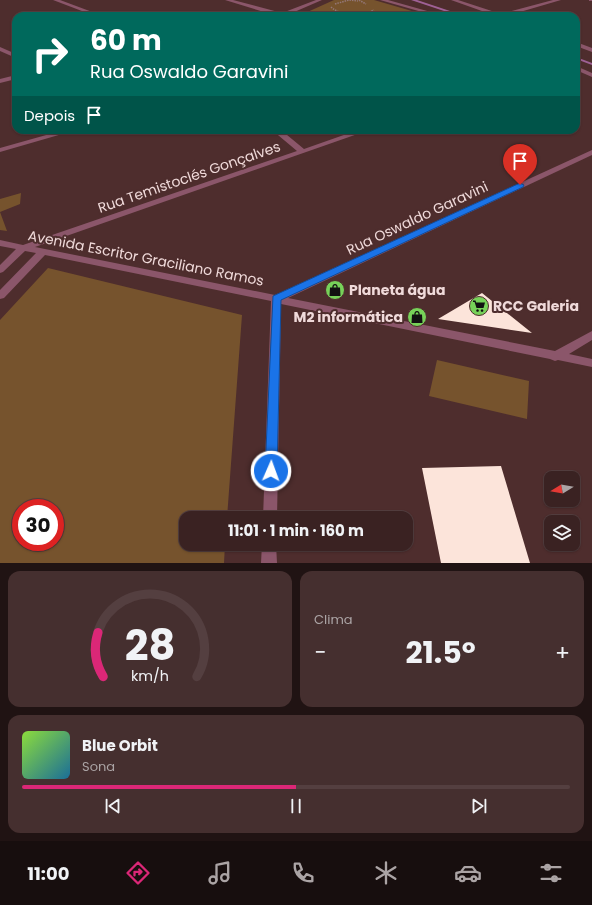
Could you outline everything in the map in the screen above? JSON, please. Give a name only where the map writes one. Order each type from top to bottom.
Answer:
[{"type":"street","points":[[55,0],[89,12]]},
{"type":"street","points":[[227,0],[268,12]]},
{"type":"street","points":[[291,12],[320,0]]},
{"type":"street","points":[[382,0],[427,12]]},
{"type":"street","points":[[453,0],[489,12]]},
{"type":"street","points":[[516,12],[559,0]]},
{"type":"street","points":[[580,46],[592,50]]},
{"type":"street","points":[[0,49],[12,54]]},
{"type":"street","points":[[580,70],[592,75]]},
{"type":"street","points":[[0,81],[12,78]]},
{"type":"street","points":[[0,150],[58,134]]},
{"type":"street","points":[[281,134],[302,151]]},
{"type":"street","name":"Rua Temistoclés Gonçalves","points":[[23,248],[353,134]]},
{"type":"street","name":"Rua Oswaldo Garavini","points":[[276,299],[592,152]]},
{"type":"street","name":"Avenida Escritor Graciliano Ramos","points":[[0,243],[556,357],[592,363]]},
{"type":"street","points":[[0,270],[23,248]]},
{"type":"street","points":[[0,296],[43,252]]},
{"type":"street","points":[[270,511],[276,299]]},
{"type":"street","points":[[556,357],[592,335]]},
{"type":"street","points":[[268,563],[269,551]]},
{"type":"path","points":[[335,4],[349,0],[359,0],[371,6]]},
{"type":"path","points":[[366,4],[371,2]]},
{"type":"path","points":[[367,12],[374,10],[375,7]]},
{"type":"shaded area","points":[[334,0],[374,0],[415,12],[307,12]]},
{"type":"shaded area","points":[[21,193],[20,204],[0,212],[0,199]]},
{"type":"shaded area","points":[[0,212],[7,231],[0,230]]},
{"type":"shaded area","points":[[48,268],[242,315],[228,511],[179,511],[179,551],[225,551],[224,563],[0,563],[0,320]]},
{"type":"shaded area","points":[[437,360],[529,381],[527,419],[429,396]]},
{"type":"building","name":"RCC Galeria","points":[[482,293],[532,333],[438,319]]},
{"type":"building","points":[[501,466],[530,563],[441,563],[422,468]]},
{"type":"waterway","points":[[413,0],[450,12]]},
{"type":"waterway","points":[[580,60],[592,64]]},
{"type":"place","name":"Planeta água","points":[[335,290]]},
{"type":"place","name":"RCC Galeria","points":[[479,306]]},
{"type":"place","name":"M2 informática","points":[[417,317]]},
{"type":"route","points":[[271,471],[276,299],[520,185]]}]
